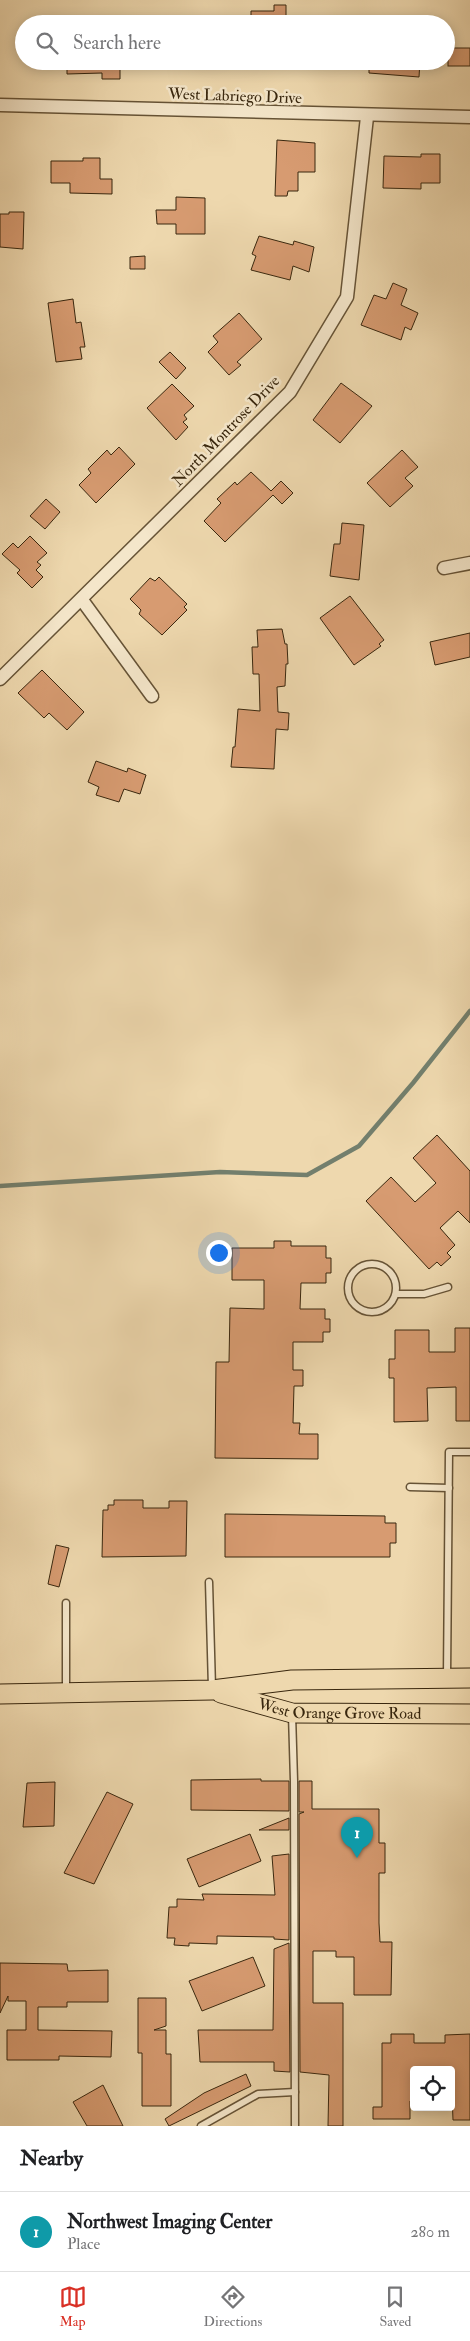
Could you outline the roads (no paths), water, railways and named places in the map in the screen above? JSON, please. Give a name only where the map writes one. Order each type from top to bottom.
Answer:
[{"type":"main road","name":"West Orange Grove Road","points":[[0,1694],[212,1690],[292,1680],[470,1678]]},
{"type":"main road","name":"West Orange Grove Road","points":[[212,1690],[292,1713],[470,1714]]},
{"type":"street","name":"West Labriego Drive","points":[[0,106],[367,117],[470,118]]},
{"type":"street","name":"North Montrose Drive","points":[[0,679],[82,600],[290,392],[347,297],[367,117]]},
{"type":"street","points":[[444,568],[470,563]]},
{"type":"street","points":[[82,600],[152,696]]},
{"type":"lane","points":[[370,1263],[378,1264],[391,1272],[396,1286],[396,1294],[386,1308],[370,1312],[355,1306],[350,1299],[348,1282],[356,1269],[370,1263]]},
{"type":"lane","points":[[396,1294],[424,1294],[448,1287]]},
{"type":"lane","points":[[447,1678],[449,1452],[470,1452]]},
{"type":"lane","points":[[410,1487],[448,1488]]},
{"type":"lane","points":[[209,1582],[212,1690]]},
{"type":"lane","points":[[66,1603],[66,1693]]},
{"type":"lane","points":[[292,1713],[294,1764],[295,2126]]},
{"type":"lane","points":[[201,2126],[258,2094],[295,2092]]},
{"type":"waterway","points":[[0,1186],[220,1172],[307,1175],[359,1146],[413,1083],[470,1011]]},
{"type":"place","name":"Northwest Imaging Center","points":[[357,1858]]}]
